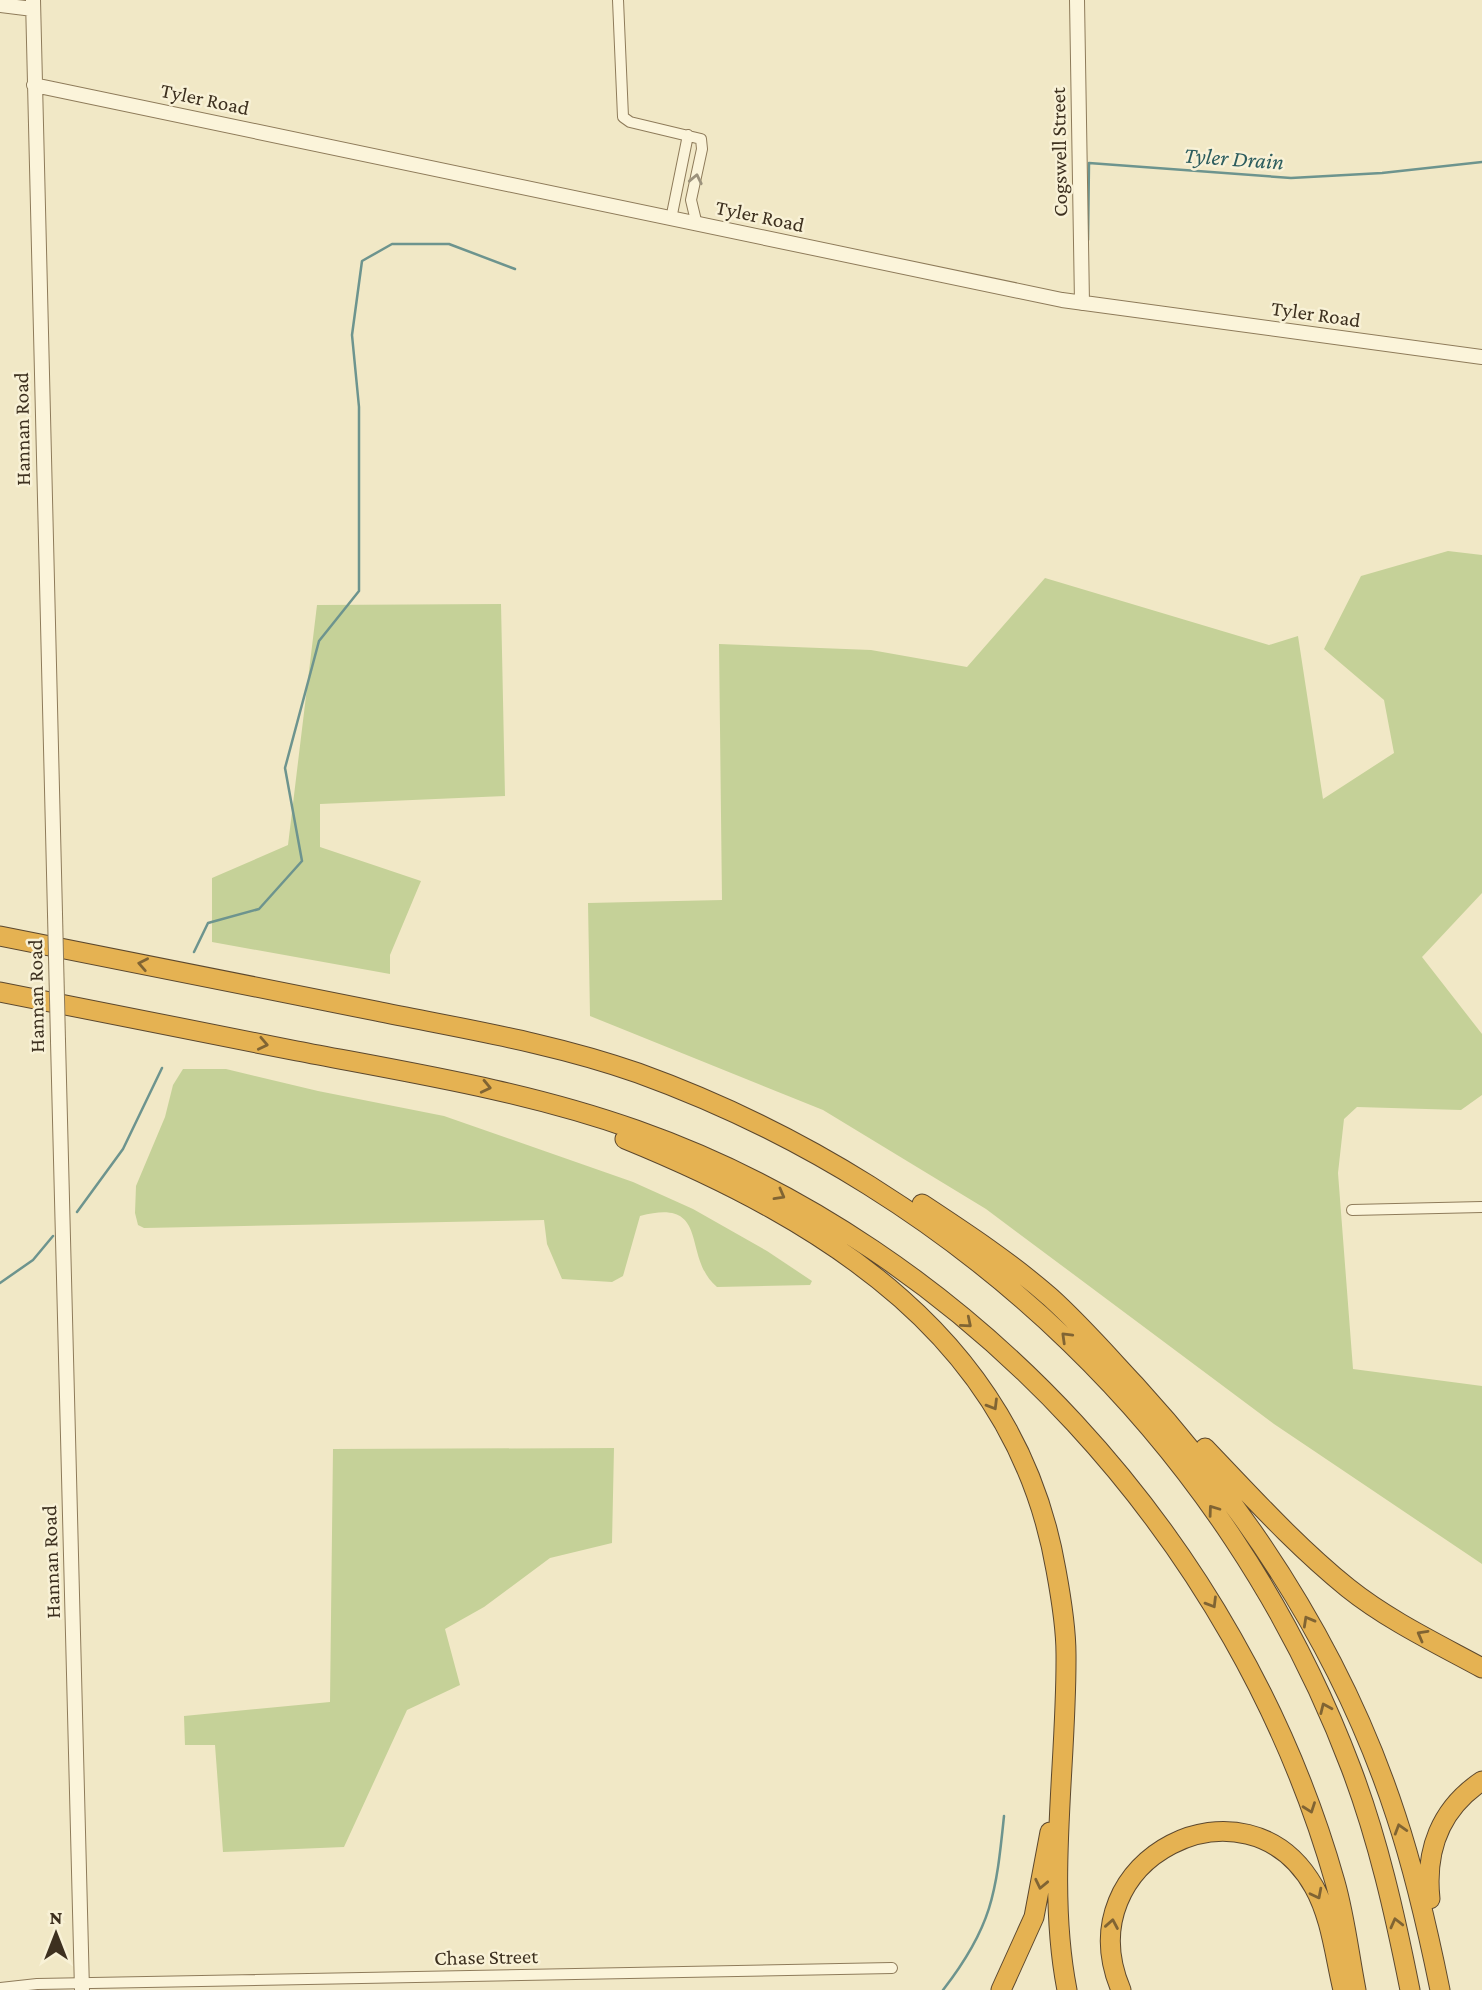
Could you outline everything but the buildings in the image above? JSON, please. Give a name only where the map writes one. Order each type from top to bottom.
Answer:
[{"type":"highway","points":[[0,936],[525,1041],[633,1072],[776,1132],[827,1150],[860,1166],[957,1227],[1050,1297],[1099,1345],[1224,1490],[1288,1584],[1327,1655],[1363,1730],[1395,1814],[1416,1881],[1440,1990]]},
{"type":"highway","points":[[0,992],[481,1085],[534,1098],[666,1141],[760,1184],[875,1252],[944,1304],[1042,1388],[1093,1440],[1180,1551],[1238,1647],[1283,1737],[1336,1884],[1356,1990]]},
{"type":"highway","points":[[534,1098],[573,1119],[699,1171],[776,1211],[864,1268],[929,1322],[979,1381],[1016,1443],[1044,1514],[1053,1553],[1066,1652],[1060,1913],[1067,1990]]},
{"type":"highway","points":[[776,1132],[872,1185],[925,1222],[1027,1301],[1103,1375],[1192,1480],[1242,1550],[1294,1640],[1350,1766],[1385,1882],[1410,1990]]},
{"type":"highway","points":[[1099,1345],[1125,1364],[1285,1531],[1333,1575],[1392,1618],[1482,1668]]},
{"type":"highway","points":[[1001,1990],[1034,1917],[1047,1858],[1062,1621]]},
{"type":"highway","points":[[1446,1990],[1427,1874],[1431,1850],[1447,1813],[1482,1781]]},
{"type":"highway","points":[[1121,1990],[1113,1967],[1110,1935],[1115,1906],[1124,1887],[1136,1869],[1158,1850],[1177,1840],[1213,1831],[1253,1837],[1271,1845],[1300,1867],[1322,1905],[1343,1990]]},
{"type":"street","points":[[618,0],[623,117],[630,122],[692,136],[702,144],[691,200],[697,225]]},
{"type":"street","name":"Cogswell Street","points":[[1077,0],[1082,303]]},
{"type":"street","points":[[0,5],[33,4]]},
{"type":"street","name":"Hannan Road","points":[[33,4],[81,1987]]},
{"type":"street","name":"Tyler Road","points":[[34,85],[1082,303],[1482,356]]},
{"type":"street","points":[[671,219],[692,136]]},
{"type":"street","points":[[1352,1210],[1482,1208]]},
{"type":"street","name":"Chase Street","points":[[0,1988],[892,1968]]},
{"type":"green space","points":[[1448,551],[1482,555],[1482,893],[1422,957],[1482,1034],[1482,1095],[1461,1110],[1357,1107],[1344,1119],[1338,1173],[1353,1369],[1482,1386],[1482,1564],[1274,1424],[986,1209],[823,1110],[590,1016],[588,903],[722,900],[719,644],[871,650],[967,667],[1045,578],[1269,645],[1298,636],[1323,799],[1394,753],[1384,700],[1324,649],[1361,576]]},
{"type":"green space","points":[[501,604],[505,796],[320,804],[320,847],[421,881],[390,955],[390,974],[212,942],[212,878],[288,845],[317,605]]},
{"type":"green space","points":[[183,1069],[226,1069],[318,1091],[444,1116],[633,1182],[693,1209],[767,1251],[812,1281],[810,1285],[717,1287],[706,1275],[687,1222],[677,1215],[663,1212],[640,1216],[623,1276],[612,1282],[562,1279],[547,1244],[544,1220],[144,1228],[138,1225],[135,1213],[136,1186],[165,1117],[173,1085]]},
{"type":"green space","points":[[614,1448],[612,1543],[550,1558],[484,1607],[445,1629],[460,1685],[407,1710],[344,1847],[223,1852],[215,1745],[185,1745],[184,1716],[330,1702],[333,1449]]},
{"type":"waterway","name":"Tyler Drain","points":[[1088,240],[1089,163],[1291,178],[1382,173],[1482,162]]},
{"type":"waterway","points":[[194,952],[208,923],[259,909],[302,861],[285,768],[319,641],[359,591],[359,407],[352,335],[362,261],[392,244],[449,244],[515,269]]},
{"type":"waterway","points":[[77,1212],[123,1149],[162,1068]]},
{"type":"waterway","points":[[0,1283],[33,1260],[53,1236]]},
{"type":"waterway","points":[[943,1990],[972,1947],[989,1909],[998,1867],[1004,1816]]}]
